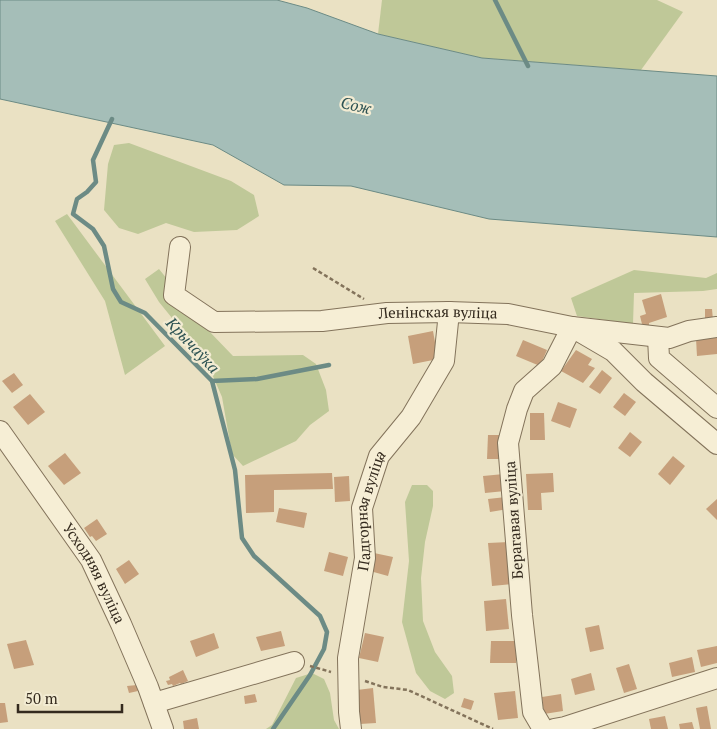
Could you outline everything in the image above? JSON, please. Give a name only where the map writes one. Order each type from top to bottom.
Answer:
[{"type":"street","name":"Ленінская вуліца","points":[[180,247],[174,295],[214,322],[322,321],[387,313],[449,312],[508,314],[572,327],[613,351],[644,382],[717,444]]},
{"type":"street","name":"Падгорная вуліца","points":[[351,729],[340,674],[348,658],[365,558],[362,508],[379,456],[411,417],[444,362],[449,312]]},
{"type":"street","points":[[572,327],[669,338],[689,331],[717,327]]},
{"type":"street","name":"Берагавая вуліца","points":[[543,729],[534,712],[529,676],[508,443],[524,391],[552,366],[572,327]]},
{"type":"street","points":[[658,337],[659,358],[717,408]]},
{"type":"street","name":"Усходняя вуліца","points":[[0,430],[92,560],[122,624],[163,729]]},
{"type":"street","points":[[154,703],[294,662]]},
{"type":"street","points":[[554,729],[717,678]]},
{"type":"path","points":[[313,268],[387,313]]},
{"type":"path","points":[[294,662],[383,687],[408,690],[493,729]]},
{"type":"green space","points":[[382,0],[657,0],[683,12],[641,70],[482,58],[378,34]]},
{"type":"green space","points":[[129,143],[231,181],[254,195],[259,216],[237,230],[194,232],[166,223],[138,234],[119,228],[104,210],[108,164],[114,145]]},
{"type":"green space","points":[[67,214],[165,346],[125,375],[105,301],[55,221]]},
{"type":"green space","points":[[159,269],[208,330],[233,356],[303,355],[316,364],[326,390],[329,411],[310,425],[296,441],[243,466],[232,454],[222,397],[206,360],[159,302],[145,279]]},
{"type":"green space","points":[[634,270],[706,278],[717,273],[717,289],[634,293],[633,324],[577,316],[571,298]]},
{"type":"green space","points":[[412,485],[427,485],[433,491],[433,506],[425,542],[421,578],[423,621],[435,652],[452,676],[454,693],[445,699],[430,691],[416,673],[402,622],[409,561],[405,502]]},
{"type":"green space","points":[[312,673],[324,679],[330,693],[334,720],[339,729],[266,729],[272,725],[296,678]]},
{"type":"water","name":"Сож","points":[[0,0],[277,0],[307,8],[378,34],[482,58],[717,76],[717,237],[489,219],[351,186],[284,185],[213,145],[0,99]]},
{"type":"building","points":[[661,294],[667,317],[649,323],[649,326],[643,328],[640,316],[646,314],[642,300]]},
{"type":"building","points":[[705,309],[712,309],[713,320],[705,319]]},
{"type":"building","points":[[433,331],[438,359],[413,364],[408,336]]},
{"type":"building","points":[[717,337],[717,354],[697,356],[696,339]]},
{"type":"building","points":[[523,340],[547,350],[540,366],[516,356]]},
{"type":"building","points":[[576,350],[592,359],[588,365],[595,368],[583,383],[561,371]]},
{"type":"building","points":[[602,370],[612,378],[600,394],[589,387]]},
{"type":"building","points":[[14,373],[23,385],[12,393],[2,381]]},
{"type":"building","points":[[624,393],[636,402],[625,416],[613,407]]},
{"type":"building","points":[[30,394],[45,412],[28,425],[13,407]]},
{"type":"building","points":[[558,402],[577,409],[570,428],[551,421]]},
{"type":"building","points":[[530,413],[544,413],[545,440],[530,440]]},
{"type":"building","points":[[630,432],[642,442],[630,457],[618,448]]},
{"type":"building","points":[[488,435],[501,435],[500,459],[487,459]]},
{"type":"building","points":[[65,453],[81,473],[64,485],[48,466]]},
{"type":"building","points":[[673,456],[685,466],[670,485],[658,474]]},
{"type":"building","points":[[332,473],[333,489],[274,490],[274,512],[246,513],[245,475]]},
{"type":"building","points":[[553,473],[554,492],[541,493],[542,510],[528,510],[526,474]]},
{"type":"building","points":[[504,474],[505,491],[485,493],[483,476]]},
{"type":"building","points":[[349,476],[350,501],[335,502],[334,477]]},
{"type":"building","points":[[506,497],[508,509],[490,512],[488,499]]},
{"type":"building","points":[[717,499],[717,520],[706,509]]},
{"type":"building","points":[[279,508],[307,513],[304,528],[276,522]]},
{"type":"building","points":[[97,519],[107,534],[96,541],[92,536],[90,537],[84,528]]},
{"type":"building","points":[[509,542],[513,584],[492,586],[488,543]]},
{"type":"building","points":[[329,552],[348,557],[343,576],[324,571]]},
{"type":"building","points":[[374,553],[393,557],[388,576],[370,571]]},
{"type":"building","points":[[129,560],[139,574],[125,584],[116,569]]},
{"type":"building","points":[[506,599],[509,629],[486,631],[484,601]]},
{"type":"building","points":[[599,625],[604,649],[590,652],[585,628]]},
{"type":"building","points":[[281,631],[285,646],[261,651],[256,637]]},
{"type":"building","points":[[214,633],[219,648],[196,657],[190,641]]},
{"type":"building","points":[[365,633],[384,637],[378,662],[359,658]]},
{"type":"building","points":[[26,640],[34,665],[14,669],[7,644]]},
{"type":"building","points":[[491,641],[516,641],[516,663],[490,663]]},
{"type":"building","points":[[717,646],[717,663],[701,667],[697,650]]},
{"type":"building","points":[[692,657],[695,672],[672,677],[669,663]]},
{"type":"building","points":[[629,664],[637,689],[624,693],[616,668]]},
{"type":"building","points":[[183,670],[188,681],[173,686],[172,684],[168,685],[166,681],[170,680],[169,677]]},
{"type":"building","points":[[591,673],[595,690],[575,695],[571,679]]},
{"type":"building","points":[[137,685],[138,691],[129,693],[127,686]]},
{"type":"building","points":[[373,688],[376,723],[360,724],[357,690]]},
{"type":"building","points":[[515,691],[518,718],[498,720],[494,693]]},
{"type":"building","points":[[255,694],[257,702],[245,704],[244,696]]},
{"type":"building","points":[[561,694],[563,711],[544,714],[542,697]]},
{"type":"building","points":[[464,698],[474,701],[471,710],[461,707]]},
{"type":"building","points":[[0,703],[5,703],[8,722],[0,723]]},
{"type":"building","points":[[707,706],[711,729],[700,729],[696,708]]},
{"type":"building","points":[[665,716],[668,729],[651,729],[649,719]]},
{"type":"building","points":[[197,718],[199,729],[184,729],[183,721]]},
{"type":"building","points":[[692,722],[694,729],[680,729],[679,724]]},
{"type":"waterway","points":[[495,0],[528,66]]},
{"type":"waterway","name":"Крычаўка","points":[[112,119],[93,160],[96,182],[77,199],[73,214],[93,229],[104,246],[113,289],[121,302],[145,313],[212,381],[235,470],[242,538],[254,556],[320,616],[327,632],[324,649],[310,675],[273,729]]},
{"type":"waterway","points":[[212,381],[257,379],[329,365]]}]
